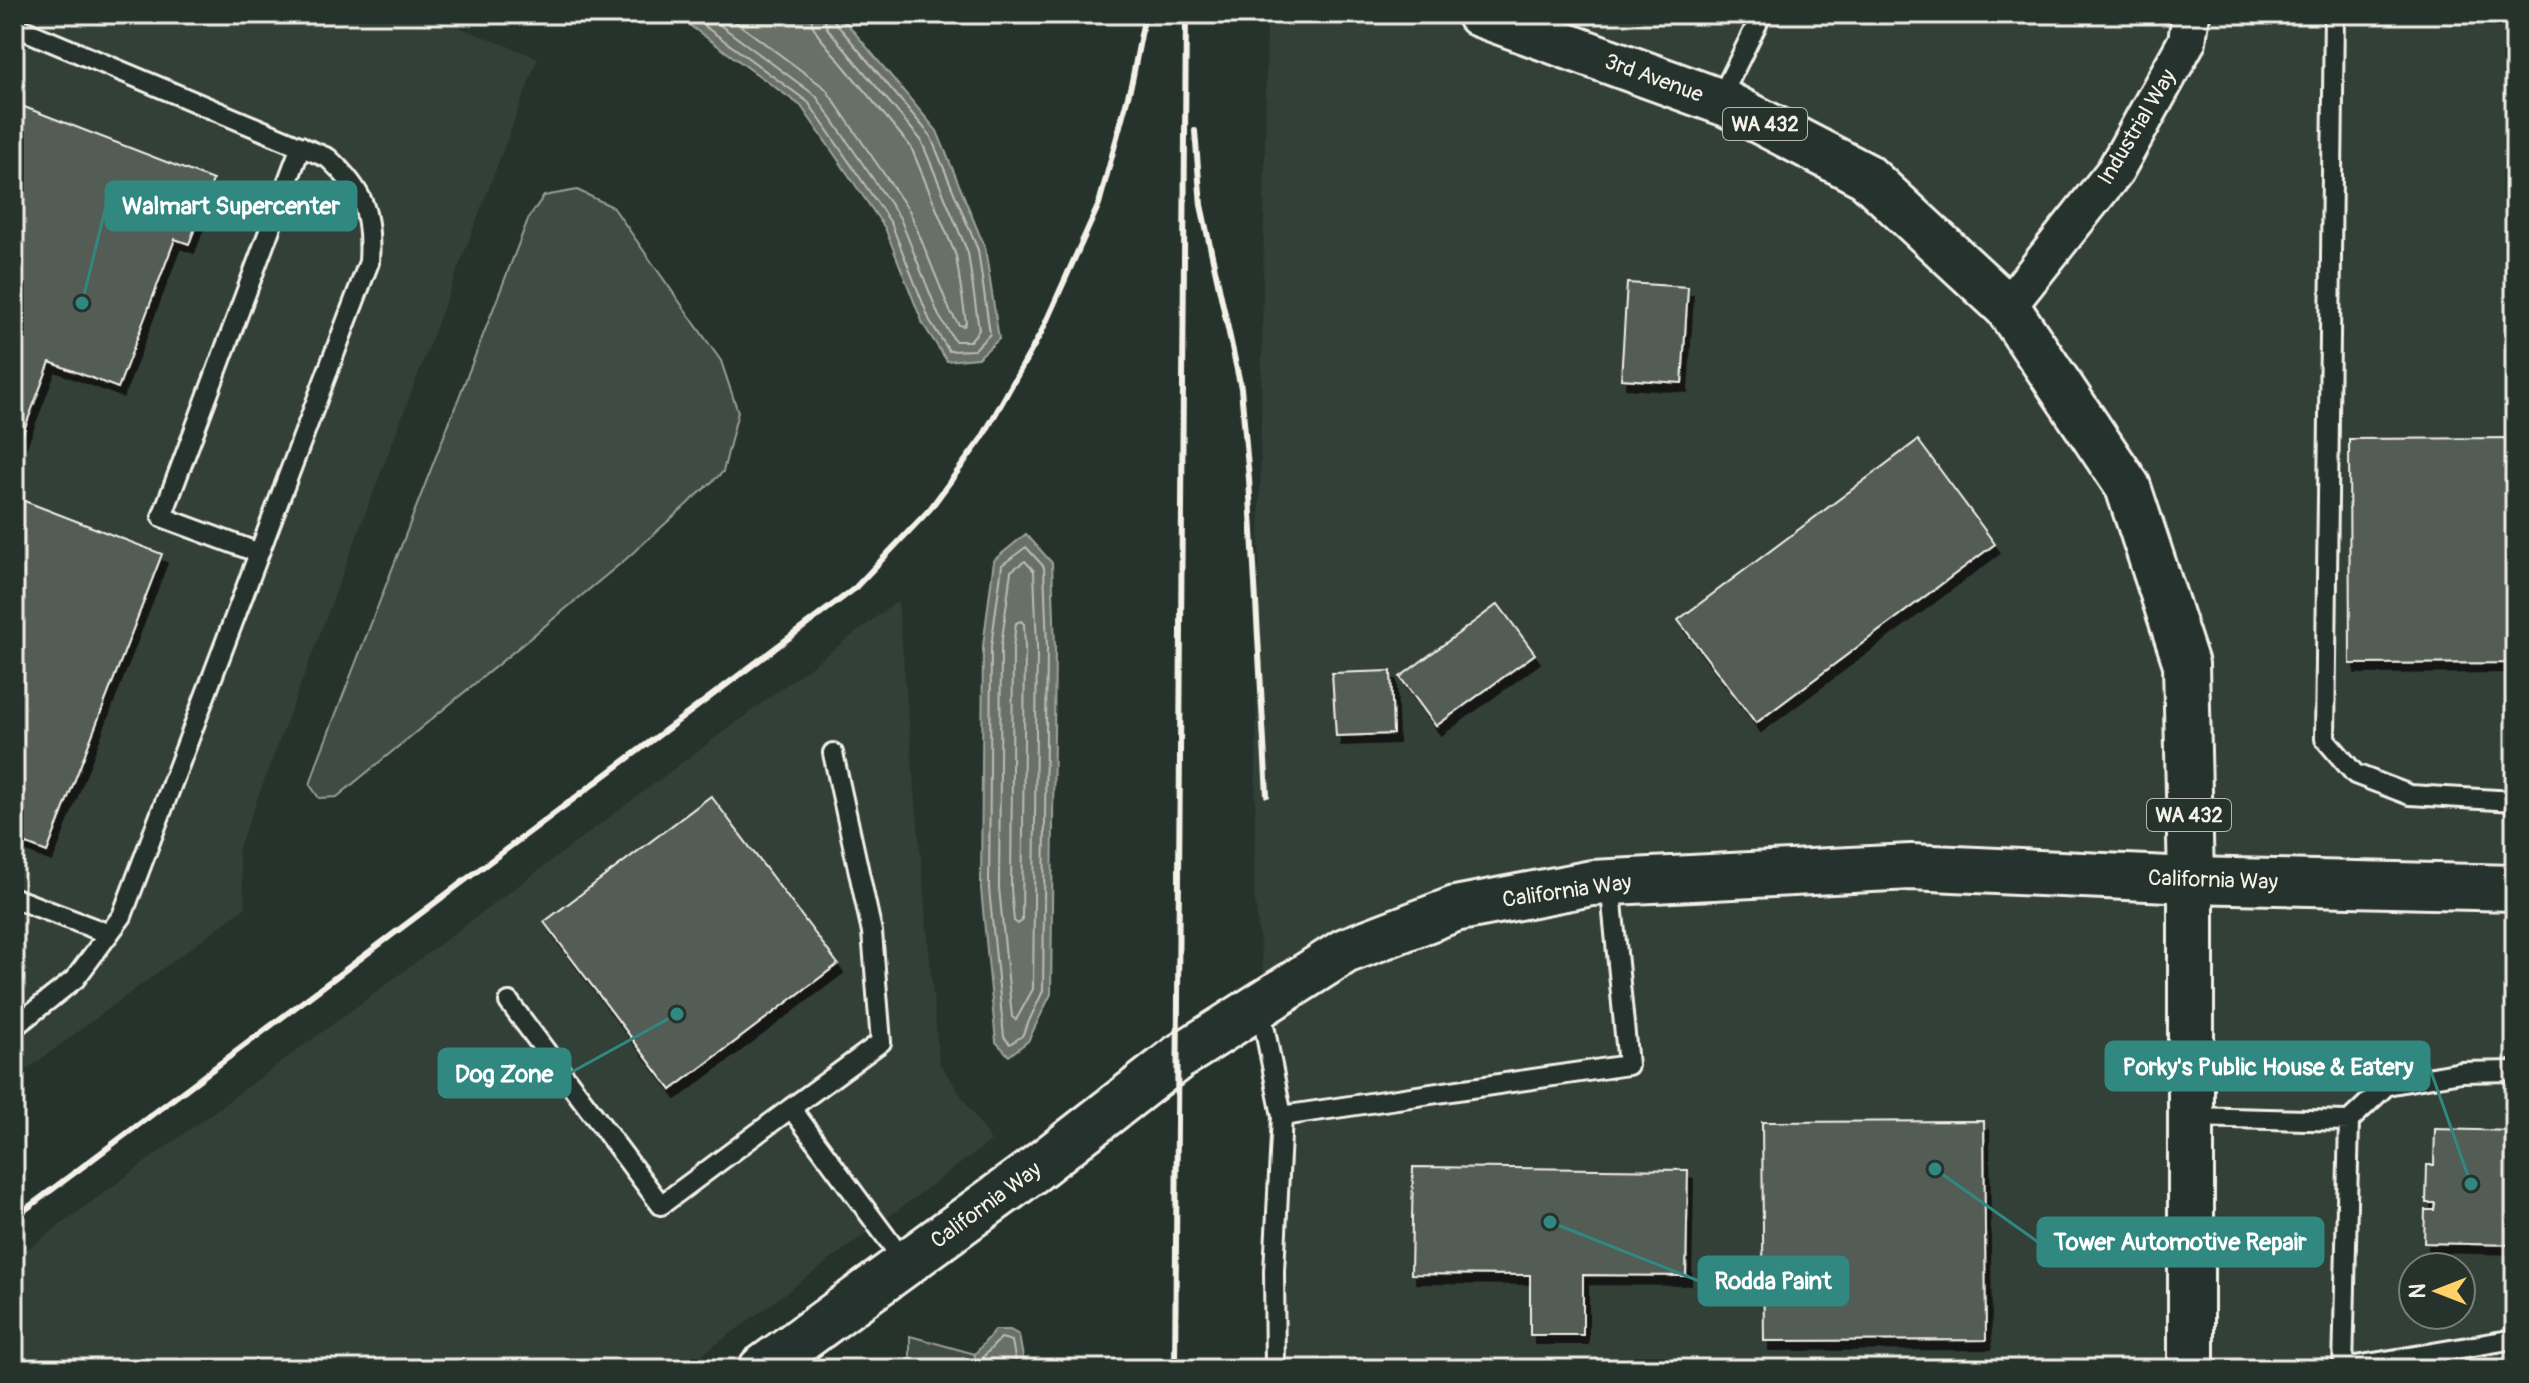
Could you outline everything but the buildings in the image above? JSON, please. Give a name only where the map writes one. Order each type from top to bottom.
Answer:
[{"type":"main road","name":"3rd Avenue","points":[[1481,14],[1719,101],[1866,176],[2007,307]]},
{"type":"main road","name":"WA 432","points":[[2007,307],[2128,487],[2186,664],[2191,880],[2191,1369]]},
{"type":"main road","name":"California Way","points":[[761,1369],[1035,1169],[1179,1057],[1345,951],[1455,909],[1610,882],[1911,867],[2191,880],[2515,888]]},
{"type":"street","name":"Industrial Way","points":[[2007,307],[2115,171],[2187,41],[2191,14]]},
{"type":"lane","points":[[1719,101],[1762,14]]},
{"type":"lane","points":[[2334,14],[2325,739],[2355,774],[2410,795],[2515,801]]},
{"type":"lane","points":[[14,26],[328,158],[350,178],[365,203],[371,232],[369,262],[122,916],[75,979],[14,1027]]},
{"type":"lane","points":[[259,553],[162,517],[301,146]]},
{"type":"lane","points":[[509,1002],[661,1205],[881,1042],[872,932],[833,753]]},
{"type":"lane","points":[[1282,1116],[1628,1065],[1610,882]]},
{"type":"lane","points":[[14,898],[109,934]]},
{"type":"lane","points":[[1260,1005],[1282,1116],[1274,1271],[1275,1369]]},
{"type":"lane","points":[[2191,1117],[2349,1121],[2387,1085],[2461,1072],[2515,1071]]},
{"type":"lane","points":[[791,1108],[906,1264]]},
{"type":"lane","points":[[2349,1121],[2344,1369],[2515,1339]]},
{"type":"shaded area","points":[[14,14],[425,14],[538,58],[238,850],[246,907],[14,1079]]},
{"type":"shaded area","points":[[1267,14],[2515,14],[2515,1369],[1280,1369],[1280,1108],[1254,894]]},
{"type":"shaded area","points":[[577,190],[613,207],[721,361],[738,412],[723,472],[626,559],[337,797],[319,798],[310,785],[318,760],[529,217],[544,196]]},
{"type":"shaded area","points":[[898,601],[939,1062],[991,1141],[683,1369],[14,1369],[14,1259]]},
{"type":"shaded area","points":[[910,1336],[975,1354],[974,1369],[910,1369]]},
{"type":"water","points":[[674,14],[839,14],[937,131],[985,248],[999,339],[978,358],[947,361],[923,324],[885,228],[801,106]]},
{"type":"water","points":[[1026,534],[1052,563],[1055,648],[1051,994],[1028,1041],[1009,1056],[996,1042],[981,889],[983,646],[994,560]]},
{"type":"water","points":[[995,1330],[1010,1330],[1019,1335],[1025,1369],[974,1369],[975,1354]]},
{"type":"railway","points":[[14,1218],[854,589],[930,509],[982,438],[1041,333],[1099,204],[1132,81],[1145,14]]},
{"type":"railway","points":[[1175,1369],[1186,14]]},
{"type":"railway","points":[[1195,131],[1201,205],[1241,388],[1267,795]]},
{"type":"place","name":"Walmart Supercenter","points":[[82,303]]},
{"type":"place","name":"Dog Zone","points":[[677,1014]]},
{"type":"place","name":"Tower Automotive Repair","points":[[1935,1169]]},
{"type":"place","name":"Porky's Public House & Eatery","points":[[2471,1184]]},
{"type":"place","name":"Rodda Paint","points":[[1550,1222]]}]
